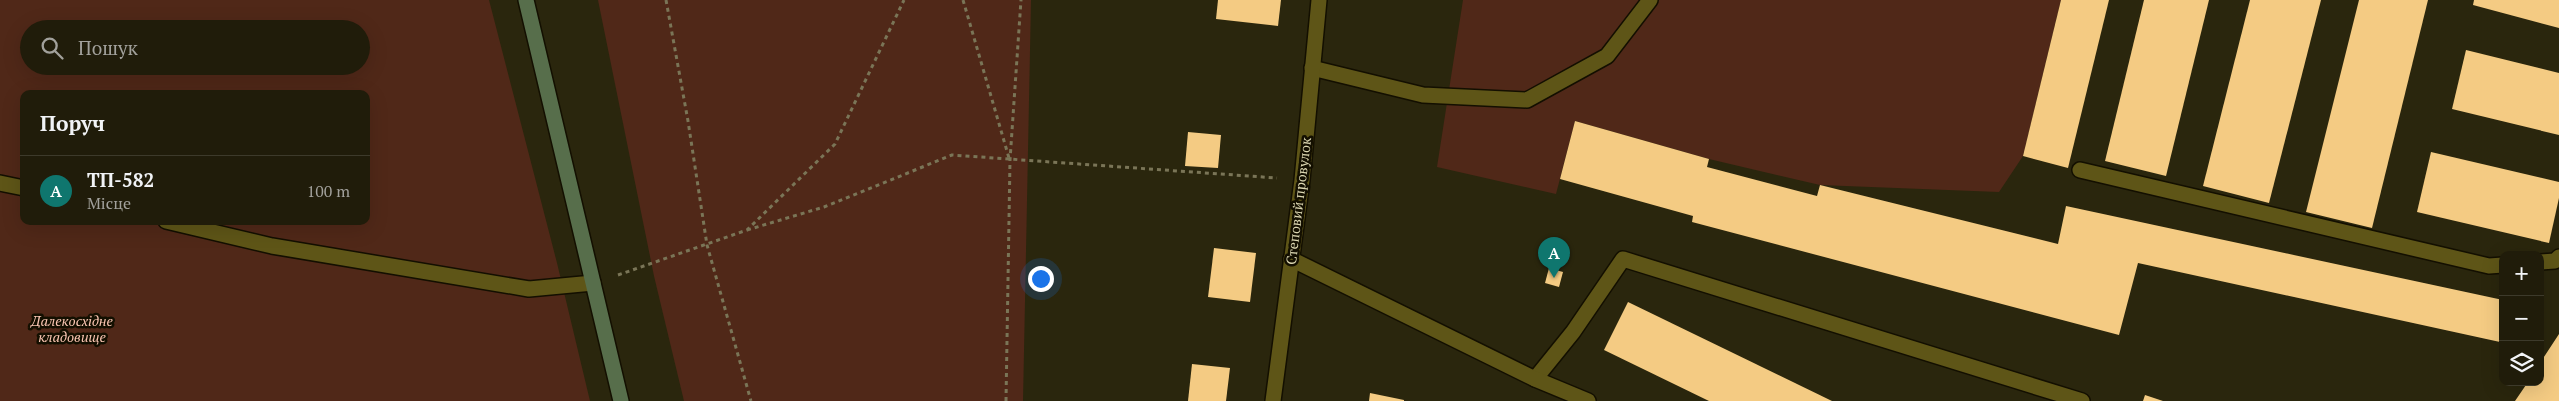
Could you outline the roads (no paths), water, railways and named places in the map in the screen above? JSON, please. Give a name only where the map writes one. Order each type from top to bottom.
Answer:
[{"type":"street","points":[[526,0],[620,401]]},
{"type":"street","name":"Степовий провулок","points":[[1273,401],[1302,180],[1319,0]]},
{"type":"street","points":[[1312,68],[1424,95],[1527,100],[1607,56],[1650,0]]},
{"type":"street","points":[[2080,170],[2489,266],[2499,265]]},
{"type":"street","points":[[0,183],[20,187]]},
{"type":"street","points":[[183,225],[272,246],[530,289],[593,283]]},
{"type":"street","points":[[2544,262],[2555,261],[2559,257]]},
{"type":"street","points":[[1291,259],[1535,379],[1588,401]]},
{"type":"street","points":[[1535,379],[1573,332],[1623,259],[2082,401]]},
{"type":"place","name":"ТП-582","points":[[1554,278]]},
{"type":"park label","name":"Далекосхідне кладовище","points":[[72,328]]}]
